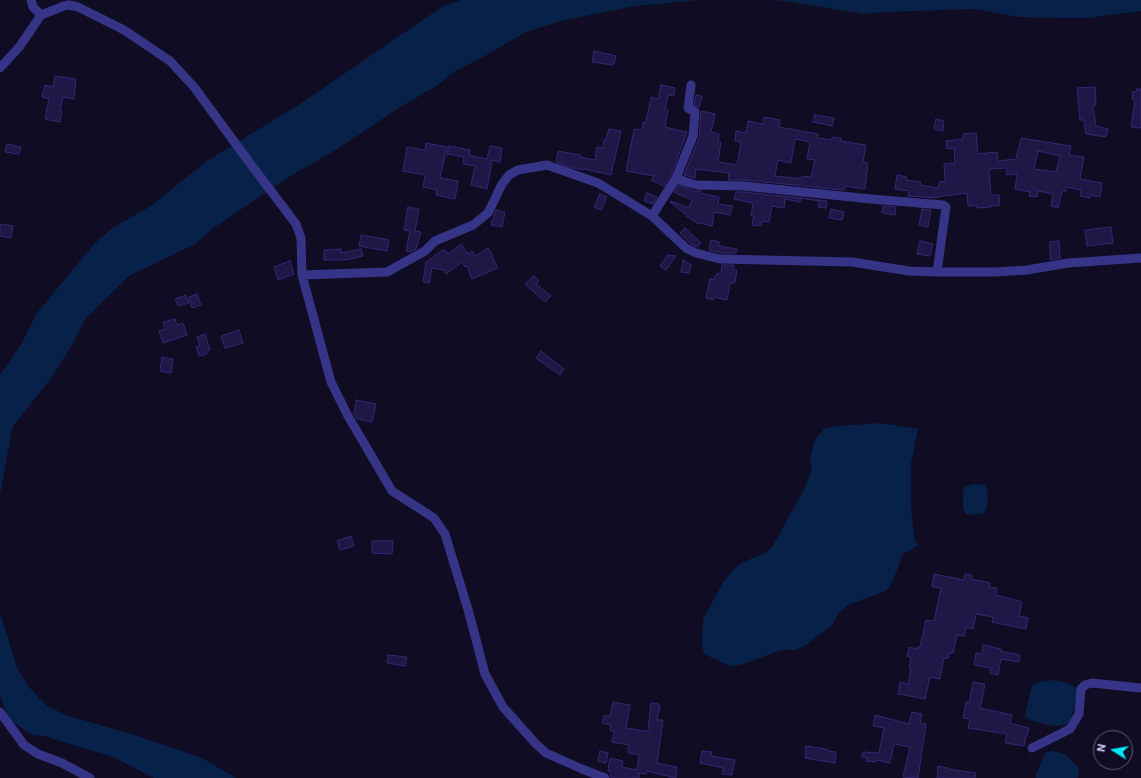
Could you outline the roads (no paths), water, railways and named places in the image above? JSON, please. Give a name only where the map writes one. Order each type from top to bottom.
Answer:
[{"type":"street","points":[[31,0],[34,7],[41,14]]},
{"type":"street","points":[[0,68],[20,46],[41,14],[64,6],[78,7],[124,30],[162,55],[183,74],[296,224],[301,238],[302,275],[331,382],[348,416],[392,491],[434,518],[445,534],[469,613],[485,674],[503,708],[546,753],[605,778]]},
{"type":"street","points":[[652,216],[676,178],[694,136],[695,112],[688,108],[691,85]]},
{"type":"street","points":[[302,275],[387,272],[425,251],[435,241],[473,225],[488,212],[502,184],[509,175],[518,170],[545,165],[598,183],[652,216],[686,248],[696,253],[720,258],[852,262],[909,271],[937,272],[996,272],[1027,270],[1068,263],[1141,258]]},
{"type":"street","points":[[676,178],[697,185],[744,186],[871,200],[943,205],[946,207],[937,272]]},
{"type":"street","points":[[1032,748],[1070,729],[1079,714],[1081,689],[1085,685],[1092,684],[1141,688]]},
{"type":"street","points":[[0,712],[24,745],[38,754],[62,763],[90,778]]},
{"type":"water","points":[[461,0],[699,0],[636,6],[561,21],[526,32],[452,73],[438,85],[402,106],[336,150],[292,175],[212,229],[195,244],[129,276],[85,319],[72,345],[49,381],[12,428],[0,495],[0,375],[22,343],[37,313],[93,245],[112,228],[151,206],[205,162],[300,104],[444,6]]},
{"type":"water","points":[[768,0],[1141,0],[1141,11],[1088,18],[1019,17],[973,9],[864,14],[785,1]]},
{"type":"water","points":[[879,423],[918,429],[911,463],[911,509],[915,541],[919,545],[903,554],[892,583],[886,591],[848,605],[839,613],[831,626],[808,644],[795,650],[781,650],[744,664],[733,666],[704,654],[702,645],[703,619],[723,583],[733,570],[741,563],[765,553],[772,547],[805,488],[812,469],[810,458],[815,440],[824,429],[838,426]]},
{"type":"water","points":[[972,484],[986,485],[988,495],[987,506],[984,513],[966,515],[963,508],[963,490],[965,487]]},
{"type":"water","points":[[0,612],[17,668],[29,687],[47,706],[66,715],[134,735],[202,758],[236,778],[154,778],[113,757],[44,736],[34,735],[24,730],[12,721],[7,714],[0,696]]},
{"type":"water","points":[[1054,680],[1067,683],[1077,688],[1078,697],[1070,721],[1065,725],[1058,726],[1044,724],[1028,719],[1025,715],[1032,686],[1038,682]]},
{"type":"water","points":[[1053,751],[1065,754],[1079,768],[1078,778],[1036,778],[1036,774],[1046,752]]}]
